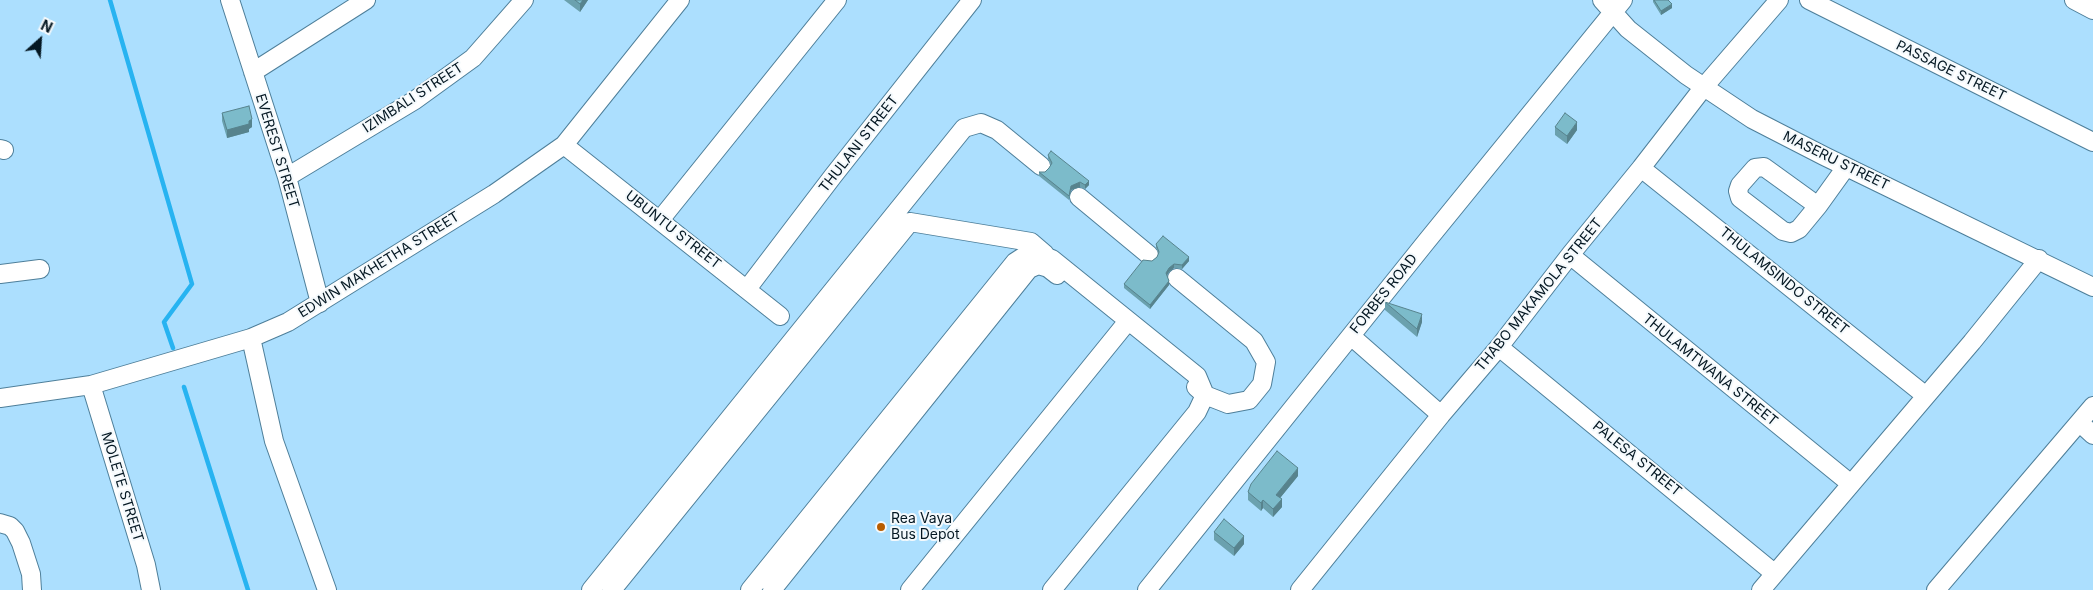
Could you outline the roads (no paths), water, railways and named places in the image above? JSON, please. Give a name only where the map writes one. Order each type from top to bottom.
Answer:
[{"type":"street","name":"EVEREST STREET","points":[[230,0],[287,177],[320,303]]},
{"type":"street","points":[[252,72],[366,0]]},
{"type":"street","name":"IZIMBALI STREET","points":[[287,177],[415,100],[473,58],[524,0]]},
{"type":"street","name":"EDWIN MAKHETHA STREET","points":[[0,398],[91,385],[251,338],[288,322],[494,194],[564,145],[680,0]]},
{"type":"street","points":[[660,220],[837,0]]},
{"type":"street","name":"THULANI STREET","points":[[747,289],[833,176],[972,0]]},
{"type":"street","name":"THABO MAKAMOLA STREET","points":[[1300,590],[1441,415],[1499,347],[1703,88],[1779,0]]},
{"type":"street","name":"PASSAGE STREET","points":[[1809,0],[2093,142]]},
{"type":"street","points":[[2074,0],[2093,10]]},
{"type":"street","name":"MASERU STREET","points":[[1613,4],[1628,29],[1703,88],[1752,119],[2093,287]]},
{"type":"street","name":"FORBES ROAD","points":[[1147,590],[1613,4]]},
{"type":"street","points":[[591,590],[964,128],[981,123],[997,130],[1041,166]]},
{"type":"street","name":"UBUNTU STREET","points":[[564,145],[780,316]]},
{"type":"street","points":[[1818,206],[1846,166]]},
{"type":"street","name":"THULAMSINDO STREET","points":[[1641,168],[1926,396]]},
{"type":"street","points":[[1080,197],[1149,255]]},
{"type":"street","points":[[612,590],[910,222],[1031,242],[1126,325]]},
{"type":"street","points":[[750,590],[1015,262],[1032,252],[1052,259]]},
{"type":"street","name":"THULAMTWANA STREET","points":[[1570,255],[1851,484]]},
{"type":"street","points":[[1761,590],[2039,260]]},
{"type":"street","points":[[772,590],[1029,269],[1038,265],[1048,268],[1196,376],[1205,395],[1228,404],[1249,400],[1262,384],[1266,362],[1254,341],[1177,278]]},
{"type":"street","points":[[0,274],[40,269]]},
{"type":"street","points":[[910,590],[1126,325]]},
{"type":"street","points":[[1350,336],[1441,415]]},
{"type":"street","points":[[251,338],[274,442],[327,590]]},
{"type":"street","name":"PALESA STREET","points":[[1499,347],[1774,573]]},
{"type":"street","name":"MOLETE STREET","points":[[91,385],[146,564],[151,590]]},
{"type":"street","points":[[1052,590],[1197,412],[1205,395]]},
{"type":"street","points":[[1936,590],[2093,406]]},
{"type":"street","points":[[2080,423],[2093,435]]},
{"type":"street","points":[[0,523],[10,526],[21,543],[31,574],[32,590]]},
{"type":"waterway","points":[[110,0],[192,284],[164,322],[173,348]]},
{"type":"waterway","points":[[184,387],[248,590]]},
{"type":"place","name":"Rea Vaya Bus Depot","points":[[881,527]]}]
